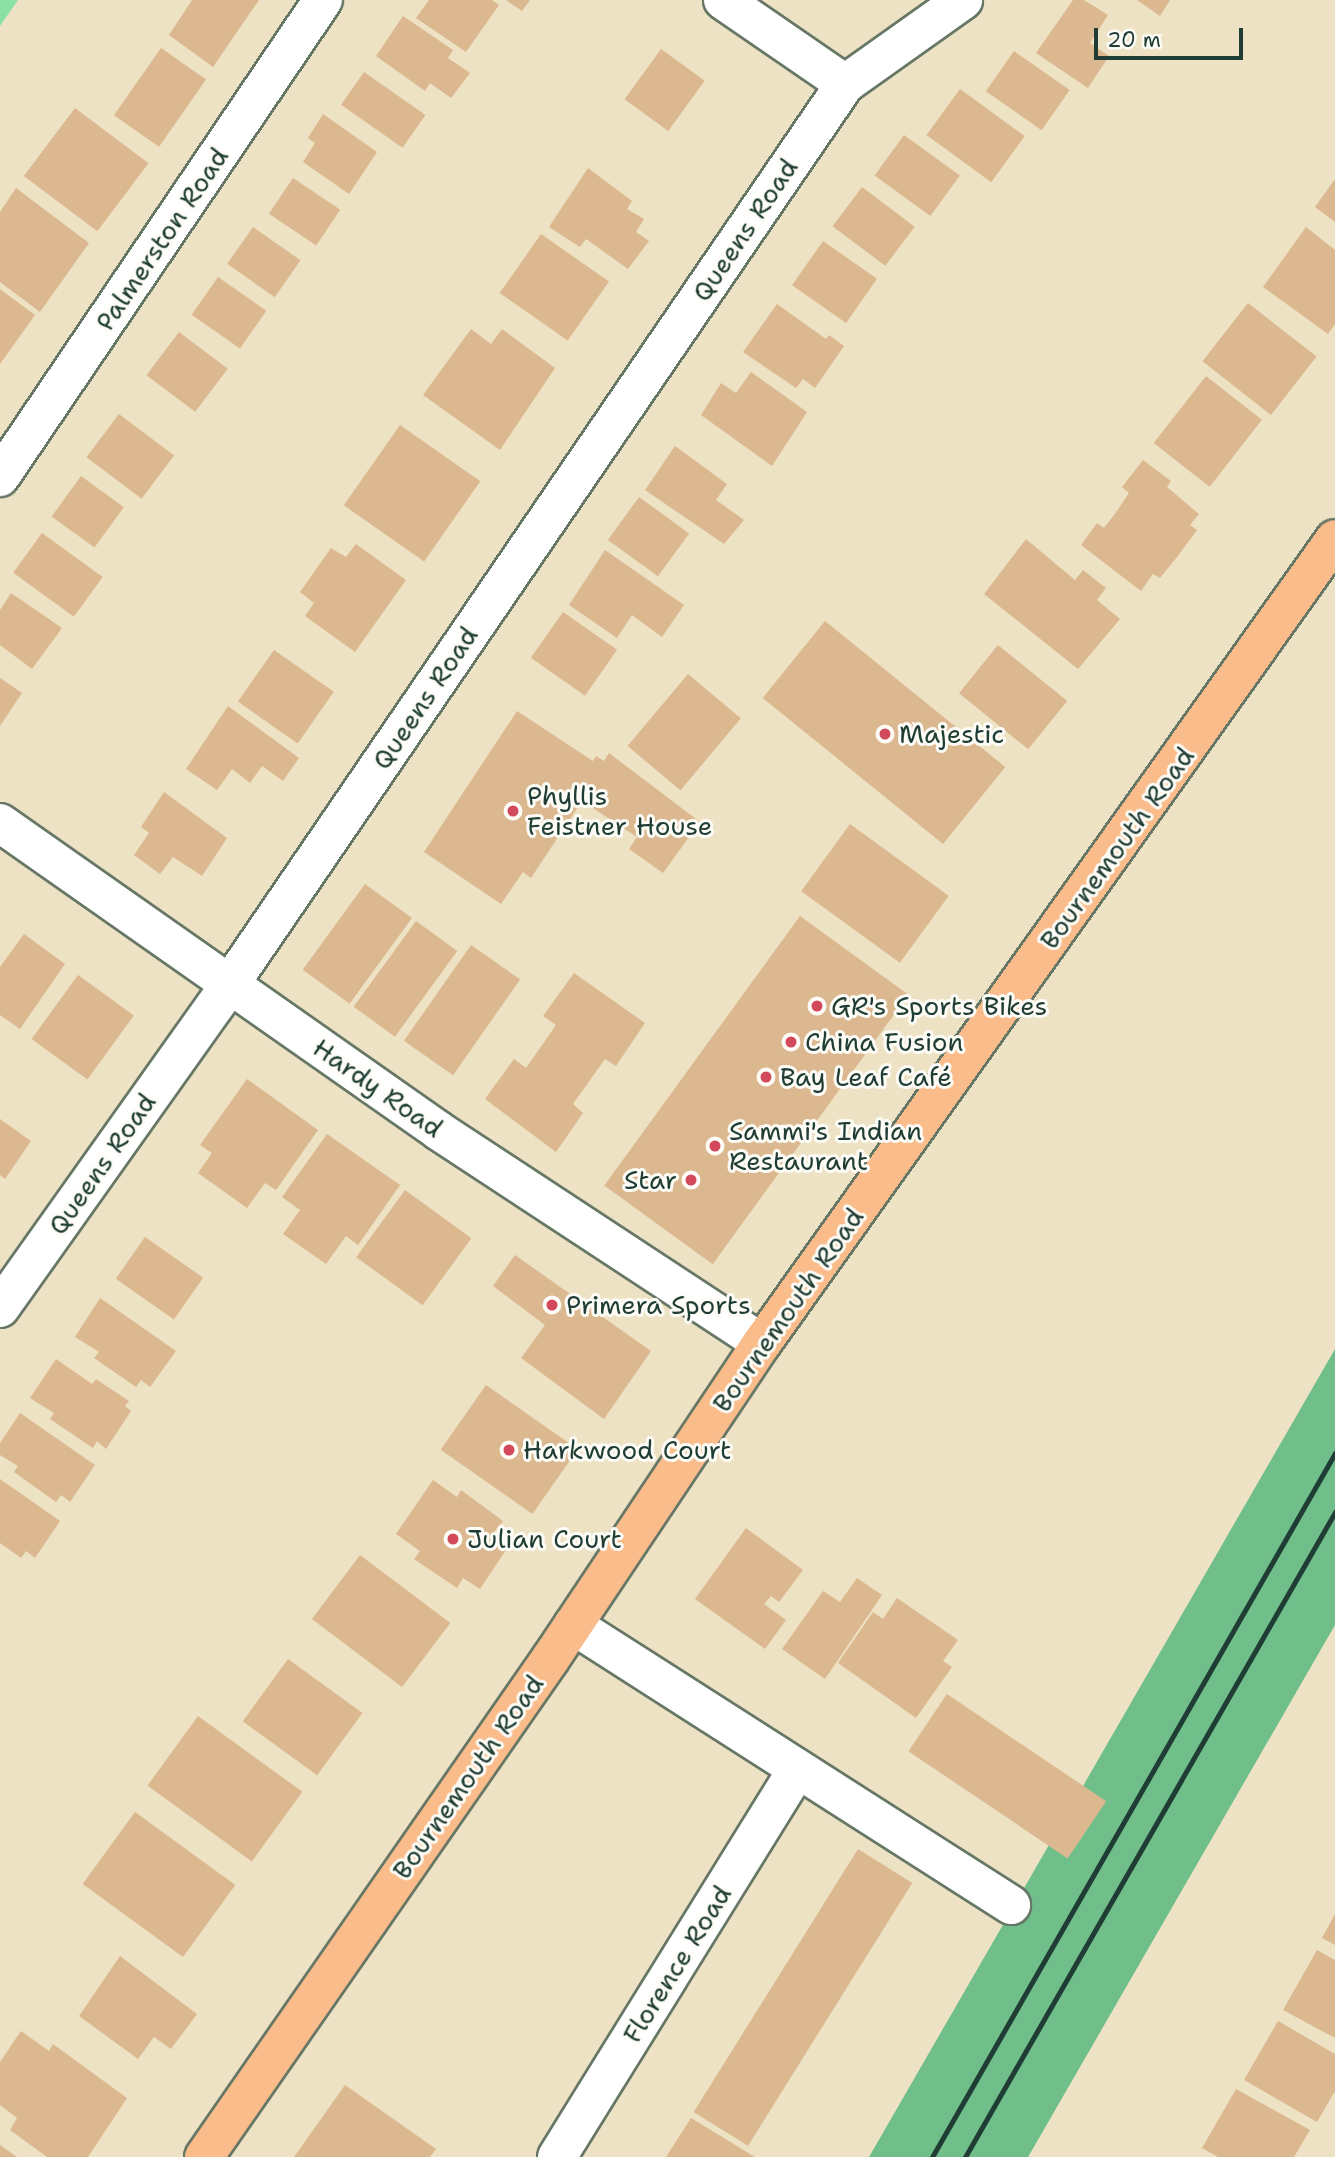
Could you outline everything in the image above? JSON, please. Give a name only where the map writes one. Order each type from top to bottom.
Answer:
[{"type":"highway","name":"Bournemouth Road","points":[[204,2157],[573,1625],[762,1343],[1335,539]]},
{"type":"street","name":"Palmerston Road","points":[[0,477],[323,0]]},
{"type":"street","points":[[723,0],[845,84],[963,0]]},
{"type":"street","name":"Queens Road","points":[[0,1308],[230,984],[845,84]]},
{"type":"street","name":"Hardy Road","points":[[0,823],[439,1130],[762,1343]]},
{"type":"street","points":[[573,1625],[1011,1905]]},
{"type":"street","name":"Florence Road","points":[[557,2157],[797,1770]]},
{"type":"green space","points":[[0,0],[18,0],[0,26]]},
{"type":"green space","points":[[1335,1349],[1335,1625],[1028,2157],[869,2157]]},
{"type":"building","points":[[192,0],[259,0],[213,67],[169,35]]},
{"type":"building","points":[[429,0],[492,0],[499,5],[466,52],[416,18]]},
{"type":"building","points":[[506,0],[530,0],[522,11]]},
{"type":"building","points":[[1073,0],[1084,0],[1108,15],[1090,43],[1109,56],[1088,88],[1036,53]]},
{"type":"building","points":[[1137,0],[1170,0],[1160,16]]},
{"type":"building","points":[[403,16],[453,50],[448,58],[470,73],[451,98],[430,83],[425,91],[376,56]]},
{"type":"building","points":[[161,48],[206,80],[159,147],[114,115]]},
{"type":"building","points":[[661,49],[705,81],[668,131],[625,99]]},
{"type":"building","points":[[1014,51],[1070,90],[1042,130],[986,91]]},
{"type":"building","points":[[364,72],[425,115],[402,148],[341,105]]},
{"type":"building","points":[[960,89],[1025,136],[991,182],[926,135]]},
{"type":"building","points":[[75,108],[148,163],[97,231],[24,176]]},
{"type":"building","points":[[323,114],[377,152],[349,194],[303,162],[315,143],[308,138]]},
{"type":"building","points":[[904,135],[960,176],[930,216],[875,175]]},
{"type":"building","points":[[588,168],[632,201],[627,209],[644,219],[636,232],[649,241],[628,269],[586,239],[580,247],[549,227]]},
{"type":"building","points":[[293,178],[340,210],[316,246],[269,214]]},
{"type":"building","points":[[1335,179],[1335,222],[1315,207]]},
{"type":"building","points":[[862,187],[915,227],[885,266],[833,226]]},
{"type":"building","points":[[16,188],[89,243],[40,312],[0,282],[0,212]]},
{"type":"building","points":[[253,227],[301,260],[275,297],[227,264]]},
{"type":"building","points":[[1306,227],[1335,250],[1335,324],[1328,334],[1263,287]]},
{"type":"building","points":[[541,234],[609,282],[568,341],[500,293]]},
{"type":"building","points":[[823,241],[877,279],[846,323],[792,285]]},
{"type":"building","points":[[218,277],[266,311],[240,349],[192,315]]},
{"type":"building","points":[[0,289],[35,315],[0,364]]},
{"type":"building","points":[[1248,303],[1317,357],[1271,415],[1202,361]]},
{"type":"building","points":[[777,304],[826,339],[829,335],[844,346],[815,388],[803,379],[796,388],[743,352]]},
{"type":"building","points":[[471,329],[491,344],[502,329],[555,368],[500,450],[423,395]]},
{"type":"building","points":[[179,332],[228,369],[195,412],[147,375]]},
{"type":"building","points":[[751,372],[807,412],[772,466],[701,415],[721,383],[736,393]]},
{"type":"building","points":[[1206,376],[1262,420],[1210,487],[1154,443]]},
{"type":"building","points":[[119,414],[174,456],[142,499],[87,457]]},
{"type":"building","points":[[400,425],[480,481],[424,561],[344,505]]},
{"type":"building","points":[[675,446],[727,484],[716,500],[744,520],[724,544],[645,490]]},
{"type":"building","points":[[1143,460],[1171,481],[1167,487],[1199,514],[1190,525],[1197,530],[1177,557],[1160,578],[1153,574],[1141,591],[1081,545],[1097,523],[1104,528],[1117,511],[1129,493],[1122,487]]},
{"type":"building","points":[[81,476],[124,507],[94,548],[52,516]]},
{"type":"building","points":[[639,497],[689,533],[658,576],[608,540]]},
{"type":"building","points":[[42,533],[103,577],[74,617],[13,573]]},
{"type":"building","points":[[1026,539],[1075,580],[1083,570],[1106,588],[1097,600],[1120,619],[1078,669],[984,594]]},
{"type":"building","points":[[356,544],[406,580],[355,652],[305,616],[314,603],[300,592],[331,548],[346,557]]},
{"type":"building","points":[[605,550],[684,605],[662,637],[632,615],[617,638],[569,605]]},
{"type":"building","points":[[11,593],[62,628],[32,669],[0,645],[0,610]]},
{"type":"building","points":[[563,612],[617,650],[585,696],[531,658]]},
{"type":"building","name":"Majestic","points":[[825,621],[1005,767],[943,844],[763,698]]},
{"type":"building","points":[[998,645],[1067,701],[1028,749],[959,693]]},
{"type":"building","points":[[274,650],[334,692],[298,743],[238,702]]},
{"type":"building","points":[[688,674],[741,718],[680,790],[628,746]]},
{"type":"building","points":[[0,678],[22,693],[0,726]]},
{"type":"building","points":[[228,706],[299,758],[283,781],[262,766],[250,783],[232,769],[217,790],[186,769]]},
{"type":"building","name":"Phyllis Feistner House","points":[[517,711],[593,761],[596,756],[604,761],[609,753],[700,822],[663,873],[629,849],[637,837],[582,801],[531,878],[523,872],[501,904],[424,852]]},
{"type":"building","points":[[164,792],[227,838],[202,876],[173,857],[160,874],[134,855],[149,833],[141,827]]},
{"type":"building","points":[[850,824],[949,896],[900,963],[801,891]]},
{"type":"building","points":[[365,884],[412,918],[350,1004],[303,970]]},
{"type":"building","points":[[800,916],[908,995],[713,1264],[604,1185]]},
{"type":"building","points":[[416,921],[457,951],[395,1037],[354,1007]]},
{"type":"building","points":[[24,934],[65,964],[20,1029],[0,1015],[0,967]]},
{"type":"building","points":[[471,945],[520,979],[453,1075],[404,1041]]},
{"type":"building","points":[[574,973],[645,1023],[616,1066],[605,1059],[573,1104],[583,1113],[556,1152],[485,1099],[514,1059],[526,1068],[556,1025],[543,1016]]},
{"type":"building","points":[[78,975],[134,1016],[87,1079],[32,1039]]},
{"type":"building","points":[[247,1079],[318,1130],[276,1190],[265,1183],[247,1208],[198,1173],[212,1153],[200,1145]]},
{"type":"building","points":[[0,1119],[31,1141],[5,1179],[0,1175]]},
{"type":"building","points":[[327,1134],[400,1185],[358,1245],[346,1236],[326,1264],[283,1234],[300,1210],[282,1197]]},
{"type":"building","points":[[405,1190],[471,1238],[423,1305],[356,1257]]},
{"type":"building","points":[[145,1237],[203,1278],[174,1320],[116,1279]]},
{"type":"building","name":"Primera Sports","points":[[515,1255],[651,1351],[604,1419],[521,1358],[545,1325],[493,1286]]},
{"type":"building","points":[[100,1298],[176,1351],[150,1387],[141,1380],[136,1387],[94,1358],[99,1352],[75,1337]]},
{"type":"building","points":[[56,1359],[92,1384],[96,1379],[129,1401],[125,1406],[131,1411],[106,1449],[97,1441],[93,1448],[50,1419],[54,1413],[30,1398]]},
{"type":"building","name":"Harkwood Court","points":[[486,1385],[578,1449],[532,1514],[441,1450]]},
{"type":"building","points":[[20,1413],[95,1465],[70,1502],[61,1495],[56,1502],[14,1472],[18,1466],[0,1455],[0,1443]]},
{"type":"building","points":[[0,1479],[60,1521],[35,1558],[26,1551],[21,1558],[0,1543]]},
{"type":"building","name":"Julian Court","points":[[433,1480],[457,1497],[461,1490],[503,1521],[494,1532],[510,1544],[480,1589],[463,1578],[457,1588],[414,1559],[420,1551],[396,1534]]},
{"type":"building","points":[[746,1528],[803,1570],[779,1602],[771,1596],[764,1604],[786,1620],[765,1649],[695,1599]]},
{"type":"building","points":[[360,1555],[450,1623],[402,1687],[312,1619]]},
{"type":"building","points":[[857,1578],[882,1595],[825,1679],[782,1649],[823,1591],[840,1602]]},
{"type":"building","points":[[897,1598],[958,1640],[943,1661],[952,1667],[916,1718],[838,1663],[873,1612],[883,1619]]},
{"type":"building","points":[[288,1659],[362,1713],[317,1775],[243,1721]]},
{"type":"building","points":[[947,1694],[1106,1801],[1068,1859],[908,1751]]},
{"type":"building","points":[[198,1716],[302,1792],[252,1861],[147,1786]]},
{"type":"building","points":[[135,1812],[235,1885],[183,1957],[83,1884]]},
{"type":"building","points":[[858,1849],[912,1883],[748,2146],[694,2112]]},
{"type":"building","points":[[1335,1914],[1335,1945],[1322,1938]]},
{"type":"building","points":[[1317,1950],[1335,1960],[1335,2038],[1283,2010]]},
{"type":"building","points":[[120,1956],[197,2014],[171,2049],[154,2037],[138,2059],[79,2016]]},
{"type":"building","points":[[1278,2021],[1335,2054],[1335,2091],[1317,2122],[1244,2080]]},
{"type":"building","points":[[21,2031],[49,2051],[53,2044],[127,2098],[88,2157],[47,2157],[10,2130],[17,2118],[0,2105],[0,2062]]},
{"type":"building","points":[[345,2085],[436,2149],[430,2157],[294,2157]]},
{"type":"building","points":[[1236,2089],[1310,2130],[1294,2157],[1218,2157],[1202,2148]]},
{"type":"building","points":[[691,2118],[755,2157],[666,2157]]},
{"type":"building","points":[[0,2145],[17,2157],[0,2157]]},
{"type":"railway","points":[[932,2157],[1335,1453]]},
{"type":"railway","points":[[965,2157],[1335,1512]]},
{"type":"place","name":"Majestic","points":[[885,734]]},
{"type":"place","name":"Phyllis Feistner House","points":[[513,811]]},
{"type":"place","name":"GR's Sports Bikes","points":[[817,1006]]},
{"type":"place","name":"China Fusion","points":[[791,1042]]},
{"type":"place","name":"Bay Leaf Café","points":[[766,1077]]},
{"type":"place","name":"Sammi's Indian Restaurant","points":[[715,1146]]},
{"type":"place","name":"Star","points":[[691,1180]]},
{"type":"place","name":"Primera Sports","points":[[552,1305]]},
{"type":"place","name":"Harkwood Court","points":[[509,1450]]},
{"type":"place","name":"Julian Court","points":[[453,1539]]}]
